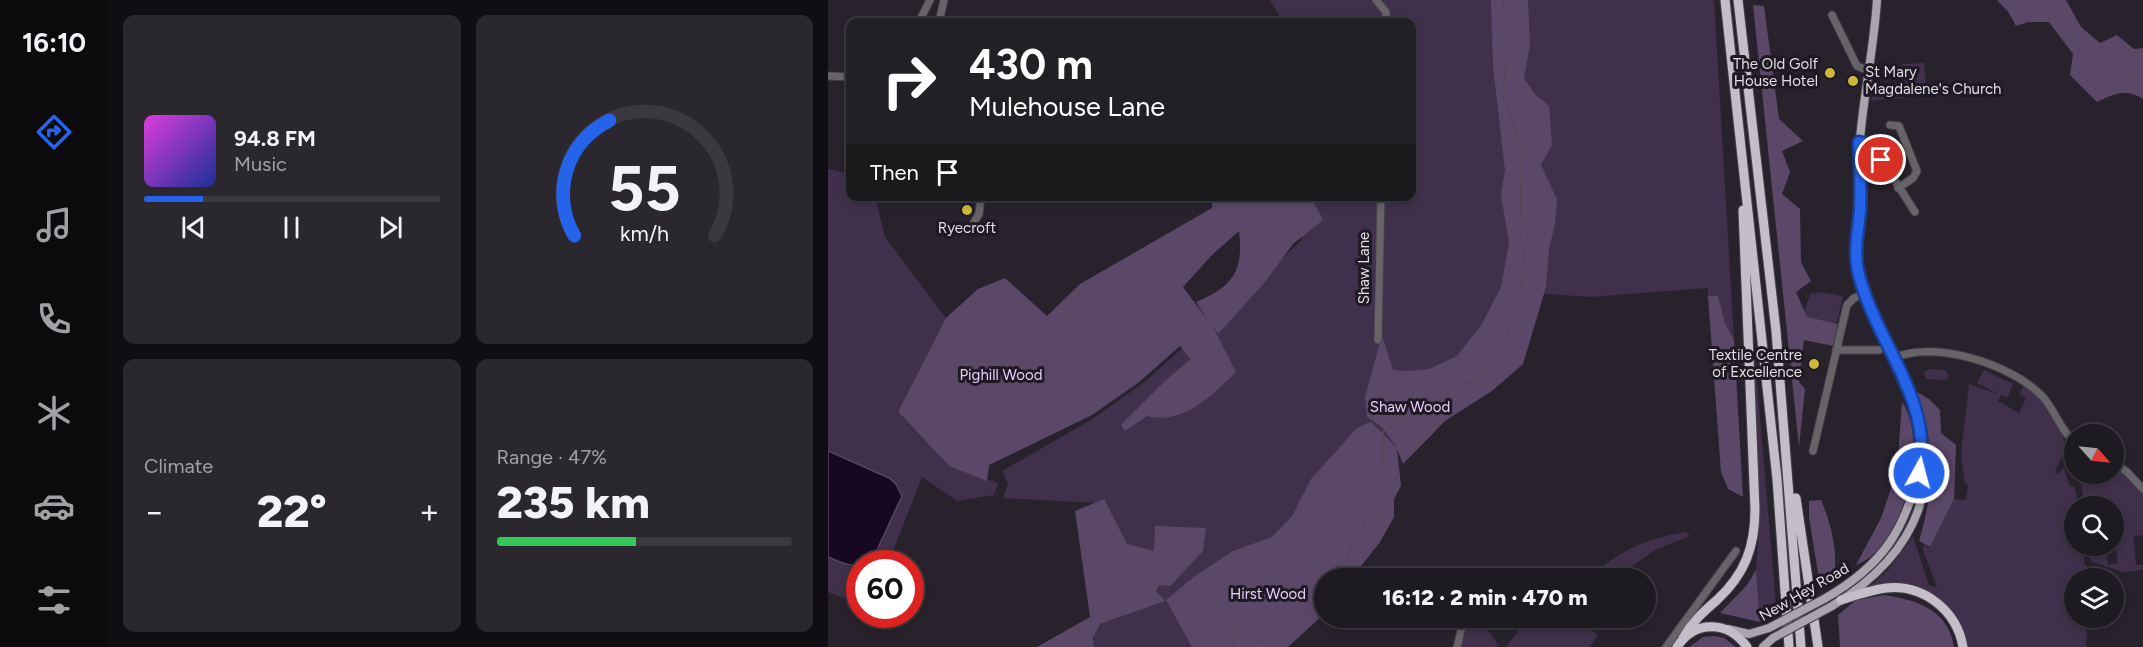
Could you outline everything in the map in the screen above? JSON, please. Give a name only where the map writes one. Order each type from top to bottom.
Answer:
[{"type":"highway","points":[[1725,0],[1777,479],[1789,647]]},
{"type":"highway","points":[[1738,0],[1784,413],[1818,647]]},
{"type":"highway","points":[[1677,647],[1691,623],[1738,579],[1745,566],[1753,540],[1755,509],[1740,132]]},
{"type":"highway","points":[[1784,413],[1800,647]]},
{"type":"highway","points":[[1842,600],[1888,588],[1922,594],[1943,607],[1950,615],[1963,647]]},
{"type":"highway","points":[[1683,638],[1706,626],[1728,629],[1741,638],[1748,647]]},
{"type":"main road","name":"New Hey Road","points":[[1763,647],[1773,638],[1842,600],[1892,558],[1920,512],[1926,483],[1916,406],[1864,294],[1856,251],[1861,190],[1859,142],[1876,0]]},
{"type":"main road","name":"New Hey Road","points":[[1728,629],[1749,634],[1769,628],[1848,585],[1870,568],[1898,533],[1914,495],[1923,452]]},
{"type":"street","points":[[921,18],[930,0]]},
{"type":"street","points":[[940,18],[944,0]]},
{"type":"street","points":[[1376,0],[1386,12],[1386,18]]},
{"type":"street","points":[[1832,15],[1857,66],[1869,71]]},
{"type":"street","points":[[828,76],[846,77]]},
{"type":"street","points":[[1890,125],[1899,126],[1917,171],[1913,178],[1898,188]]},
{"type":"street","points":[[1859,142],[1873,146],[1915,212]]},
{"type":"street","points":[[974,224],[979,214],[980,201]]},
{"type":"street","name":"Shaw Lane","points":[[1377,340],[1381,201]]},
{"type":"street","points":[[1813,451],[1847,305],[1854,297],[1864,294]]},
{"type":"street","points":[[1836,350],[1879,350]]},
{"type":"street","points":[[1894,358],[1908,352],[1970,357],[1984,361],[2026,384],[2043,397],[2064,428]]},
{"type":"street","points":[[2124,470],[2143,489]]},
{"type":"street","points":[[1666,647],[1736,551]]},
{"type":"street","points":[[1457,647],[1462,628]]},
{"type":"green space","points":[[1270,0],[1714,0],[1734,340],[1725,323],[1718,297],[1708,296],[1708,288],[1589,297],[1535,293],[1400,431],[1330,568],[1314,568],[1314,598],[1215,647],[1094,647],[1093,638],[1100,624],[1156,604],[1096,503],[1003,498],[1008,484],[1002,471],[1094,418],[1146,381],[1302,240],[1300,201],[1416,201],[1416,18],[1281,18]]},
{"type":"green space","points":[[1491,0],[1528,0],[1530,44],[1524,78],[1535,94],[1549,106],[1552,145],[1541,165],[1557,199],[1546,287],[1523,364],[1492,391],[1445,421],[1403,464],[1397,449],[1401,486],[1394,499],[1394,517],[1380,542],[1360,568],[1314,568],[1314,623],[1288,647],[1192,647],[1166,600],[1195,576],[1233,551],[1272,537],[1292,516],[1311,479],[1357,428],[1371,422],[1397,448],[1382,427],[1367,417],[1365,397],[1382,335],[1393,370],[1429,369],[1457,356],[1482,324],[1501,287],[1509,243],[1501,195],[1505,170],[1493,67]]},
{"type":"green space","points":[[1997,0],[2066,0],[2081,27],[2100,43],[2117,35],[2134,49],[2143,48],[2143,99],[2126,93],[2097,102],[2070,75],[2073,54],[2049,22],[2028,22],[2016,26],[2009,13]]},
{"type":"green space","points":[[1753,5],[1764,6],[1779,119],[1803,141],[1782,151],[1790,172],[1782,194],[1800,209],[1801,262],[1811,281],[1796,292],[1807,317],[1838,324],[1833,346],[1804,340],[1799,382],[1805,389],[1799,447]]},
{"type":"green space","points":[[1924,63],[1927,95],[1871,101],[1874,84],[1902,85],[1902,64]]},
{"type":"green space","points":[[828,169],[846,173],[846,201],[876,201],[885,237],[946,318],[898,413],[949,466],[998,483],[994,495],[957,501],[922,477],[893,550],[878,550],[901,496],[889,478],[828,451]]},
{"type":"green space","name":"Pighill Wood","points":[[1212,201],[1313,201],[1323,220],[1293,244],[1265,282],[1218,334],[1212,325],[1236,372],[1207,399],[1173,416],[1160,418],[1147,416],[1125,431],[1121,425],[1166,380],[1191,359],[1180,346],[1138,383],[1092,415],[989,465],[987,481],[949,466],[898,412],[946,318],[978,289],[1005,278],[1047,316],[1080,284],[1212,208]],"holes":[[[1239,231],[1237,268],[1227,284],[1196,302],[1207,319],[1183,287],[1213,254]]]},
{"type":"green space","points":[[1821,292],[1843,296],[1837,322],[1819,325],[1803,315],[1810,294]]},
{"type":"green space","points":[[1708,296],[1718,296],[1725,323],[1734,340],[1743,497],[1728,489],[1721,472]]},
{"type":"green space","points":[[1754,347],[1777,616],[1760,622],[1756,570],[1759,527]]},
{"type":"green space","points":[[1930,369],[1946,370],[1949,377],[1946,380],[1926,379],[1924,372]]},
{"type":"green space","points":[[1984,370],[2013,384],[2007,398],[2001,395],[1998,401],[2019,413],[2026,398],[2019,394],[2024,386],[2049,412],[2064,438],[2064,452],[2055,473],[2058,474],[2064,467],[2064,484],[2074,486],[2076,496],[2064,496],[2064,556],[2084,556],[2084,563],[2088,568],[2064,568],[2064,628],[2087,628],[2086,647],[1967,647],[1951,613],[1932,594],[1906,586],[1869,587],[1889,569],[1913,536],[1929,585],[1937,588],[1923,550],[1924,544],[1930,547],[1954,499],[1966,500],[1968,485],[1965,484],[1961,454],[1969,384],[1998,394],[1977,383]]},
{"type":"green space","points":[[1917,392],[1929,399],[1940,410],[1941,433],[1956,445],[1954,499],[1930,547],[1919,541],[1931,483],[1931,466],[1927,431]]},
{"type":"green space","points":[[1902,402],[1910,420],[1913,442],[1912,466],[1907,492],[1899,517],[1887,538],[1873,555],[1856,565],[1881,518],[1897,471]]},
{"type":"green space","points":[[2124,475],[2143,493],[2143,535],[2133,537],[2136,565],[2143,565],[2143,570],[2124,572],[2124,568],[2111,568],[2090,561],[2090,556],[2107,556],[2108,565],[2118,563],[2117,556],[2124,556],[2124,496],[2083,496],[2080,484],[2124,484]]},
{"type":"green space","points":[[1104,499],[1127,544],[1154,551],[1155,526],[1206,528],[1203,551],[1170,586],[1159,585],[1156,591],[1165,601],[1100,624],[1093,638],[1094,647],[1037,647],[1090,617],[1075,511]]},
{"type":"green space","points":[[1821,500],[1831,529],[1835,559],[1834,580],[1821,592],[1809,517],[1809,501]]},
{"type":"green space","points":[[1686,532],[1690,536],[1655,550],[1630,568],[1600,568],[1633,547]]},
{"type":"green space","points":[[828,557],[846,565],[846,599],[828,592]]},
{"type":"green space","points":[[1756,570],[1760,622],[1720,613],[1747,585]]},
{"type":"green space","points":[[1884,595],[1919,604],[1938,615],[1951,634],[1954,647],[1840,647],[1838,615],[1856,600]]},
{"type":"green space","points":[[1465,628],[1482,628],[1490,633],[1499,647],[1461,647]]},
{"type":"green space","points":[[1588,628],[1598,635],[1589,647],[1506,647],[1519,630]]},
{"type":"green space","points":[[1703,637],[1724,638],[1736,647],[1689,647]]},
{"type":"shaded area","points":[[828,451],[889,478],[896,484],[902,496],[877,550],[846,550],[846,564],[828,557]]},
{"type":"waterway","points":[[1337,568],[1348,558],[1352,541],[1365,525],[1365,509],[1382,475],[1383,431],[1392,427],[1410,406],[1447,398],[1458,386],[1475,382],[1502,344],[1509,330],[1510,314],[1520,296],[1527,230],[1521,218],[1520,147],[1504,91],[1506,56],[1500,42],[1504,17],[1503,0]]},
{"type":"waterway","points":[[2040,0],[2093,66],[2143,80]]},
{"type":"waterway","points":[[1206,593],[1234,632],[1233,647]]},
{"type":"waterway","points":[[1252,647],[1314,608]]},
{"type":"place","name":"The Old Golf House Hotel","points":[[1830,73]]},
{"type":"place","name":"St Mary Magdalene's Church","points":[[1853,81]]},
{"type":"place","name":"Ryecroft","points":[[967,210]]},
{"type":"place","name":"Textile Centre of Excellence","points":[[1814,364]]},
{"type":"route","points":[[1881,160],[1873,146],[1859,142],[1861,190],[1856,251],[1858,272],[1864,294],[1916,406],[1923,452],[1919,473]]},
{"type":"park label","name":"Shaw Wood","points":[[1410,407]]},
{"type":"park label","name":"Hirst Wood","points":[[1268,594]]}]
